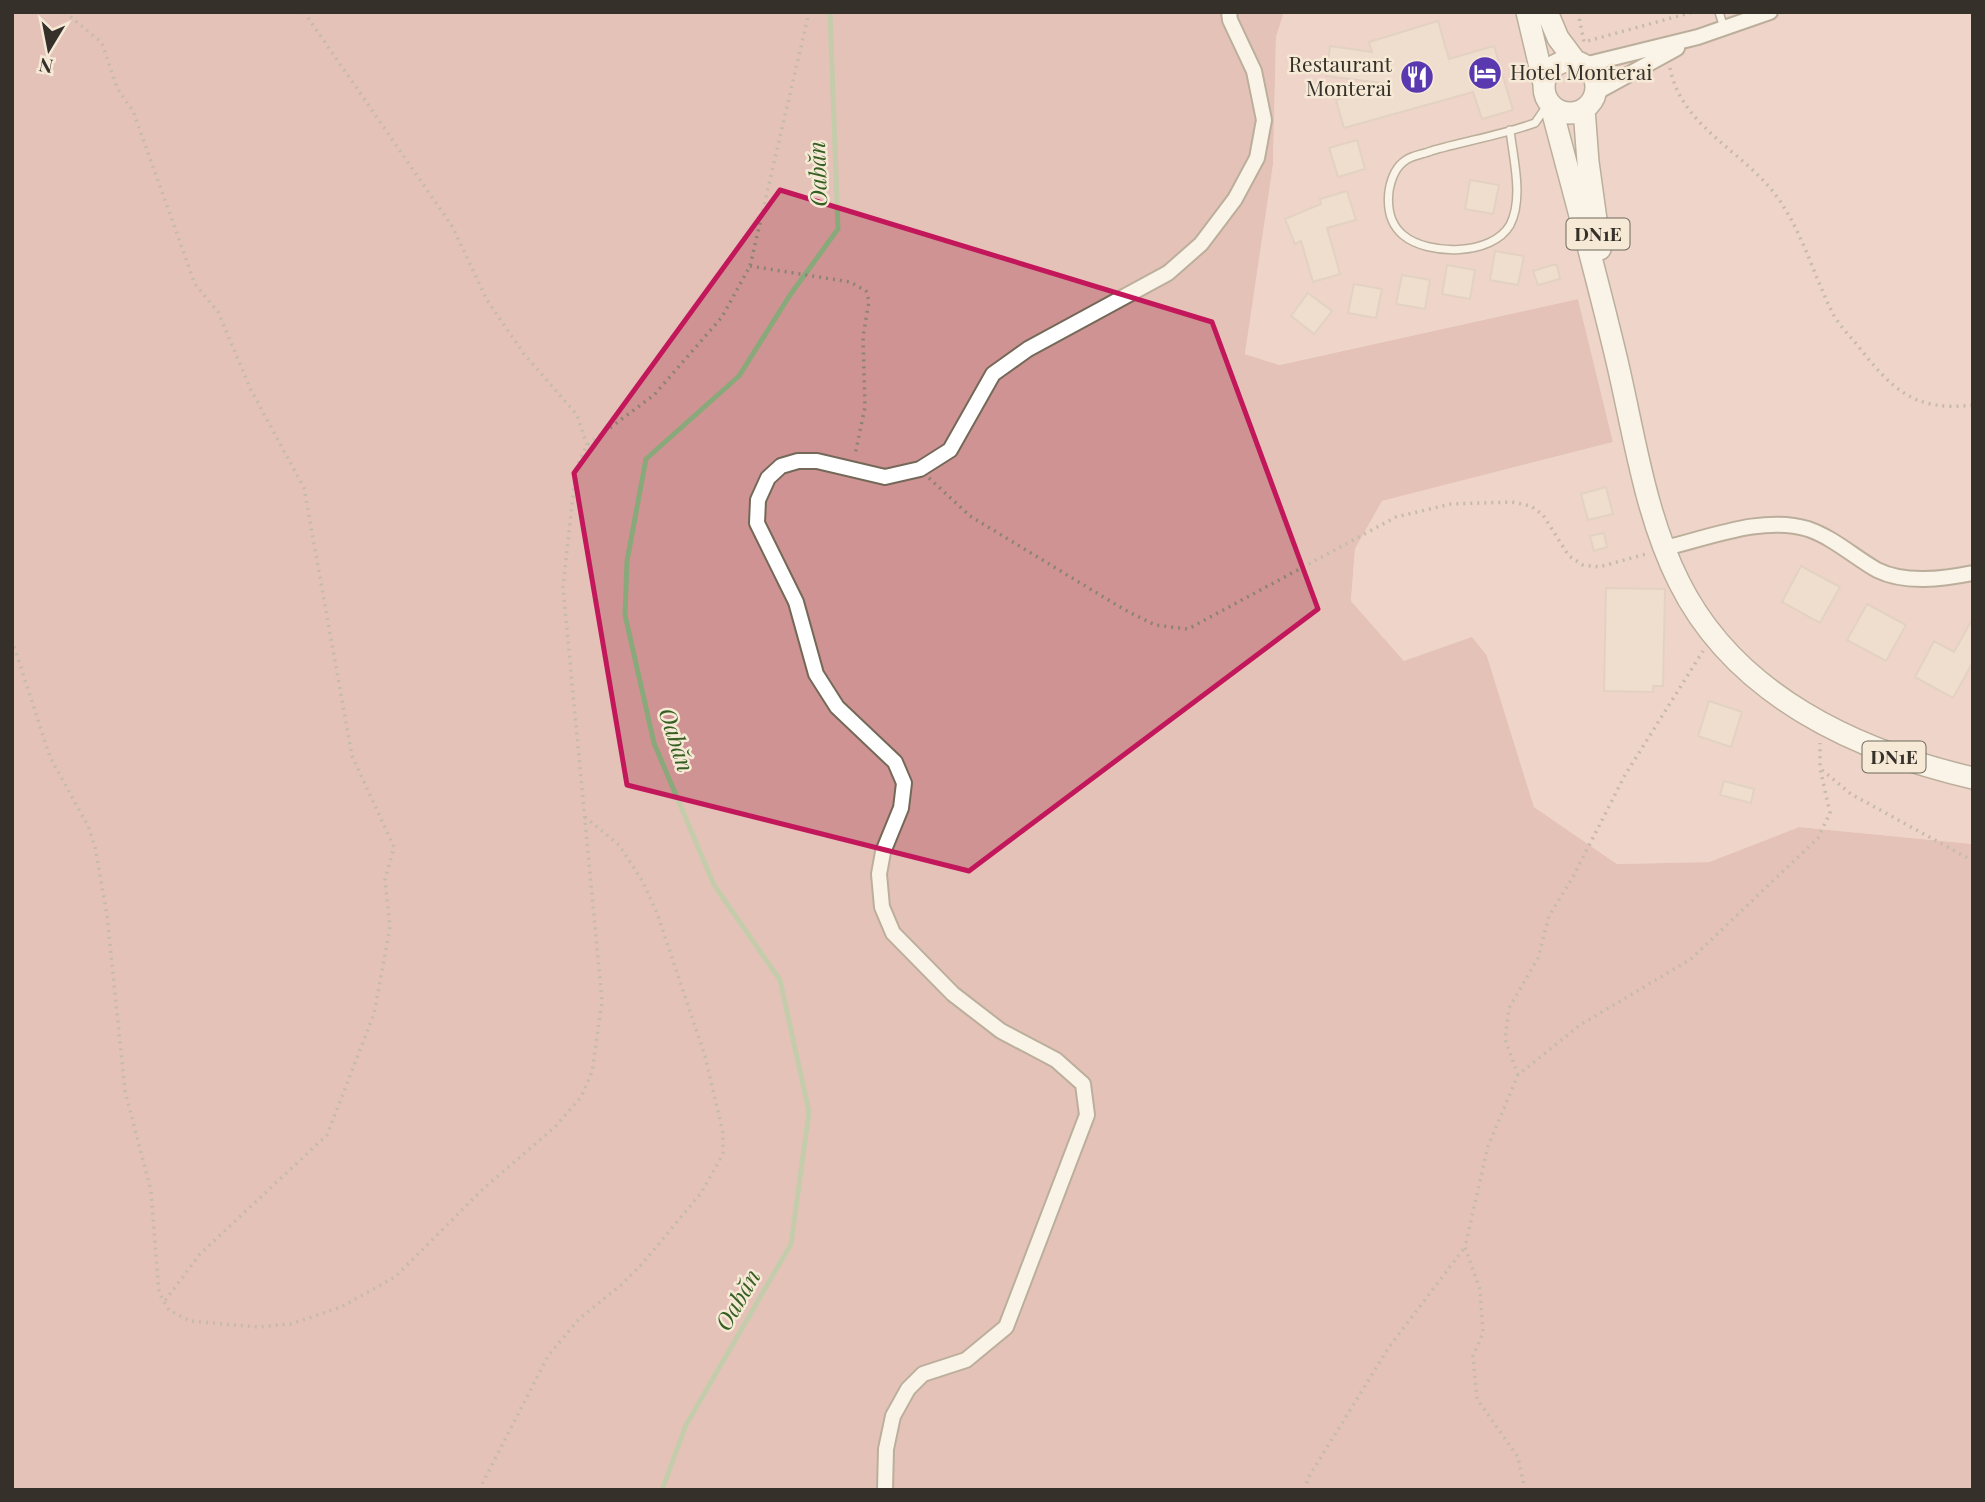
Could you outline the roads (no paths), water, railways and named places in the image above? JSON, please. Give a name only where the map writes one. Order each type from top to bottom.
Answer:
[{"type":"main road","name":"DN1E","points":[[1527,12],[1616,358],[1644,480],[1665,548],[1691,604],[1716,637],[1758,679],[1820,723],[1895,757],[1973,778]]},
{"type":"main road","name":"DN1E","points":[[1547,12],[1558,38],[1594,78],[1590,101],[1588,162],[1616,358]]},
{"type":"main road","points":[[1580,64],[1567,61],[1551,68],[1547,98],[1570,113],[1590,101]]},
{"type":"street","points":[[885,1490],[886,1450],[893,1416],[908,1389],[923,1374],[966,1360],[1006,1327],[1087,1115],[1083,1084],[1056,1060],[1001,1031],[953,994],[893,933],[882,907],[879,874],[883,852],[901,808],[904,783],[895,762],[837,707],[816,674],[796,602],[757,523],[758,500],[768,478],[781,466],[817,461],[885,477],[920,469],[950,450],[993,374],[1028,349],[1168,273],[1201,244],[1235,199],[1257,158],[1264,120],[1254,71],[1230,20],[1229,12]]},
{"type":"street","points":[[1580,64],[1698,37],[1770,12]]},
{"type":"street","points":[[1590,101],[1698,37]]},
{"type":"street","points":[[1665,548],[1759,526],[1786,526],[1807,529],[1828,538],[1893,576],[1951,577],[1973,573]]},
{"type":"lane","points":[[1719,12],[1724,29]]},
{"type":"lane","points":[[1510,130],[1517,196],[1510,225],[1490,243],[1466,251],[1444,248],[1404,236],[1391,220],[1388,199],[1395,170],[1407,159],[1510,130],[1535,123],[1547,98]]},
{"type":"waterway","name":"Oabăn","points":[[662,1490],[686,1425],[791,1244],[809,1112],[780,980],[714,885],[654,743],[625,615],[627,561],[646,459],[739,376],[790,295],[838,229],[830,12]]},
{"type":"place","name":"Hotel Monterai","points":[[1485,73]]},
{"type":"place","name":"Restaurant Monterai","points":[[1417,77]]}]
